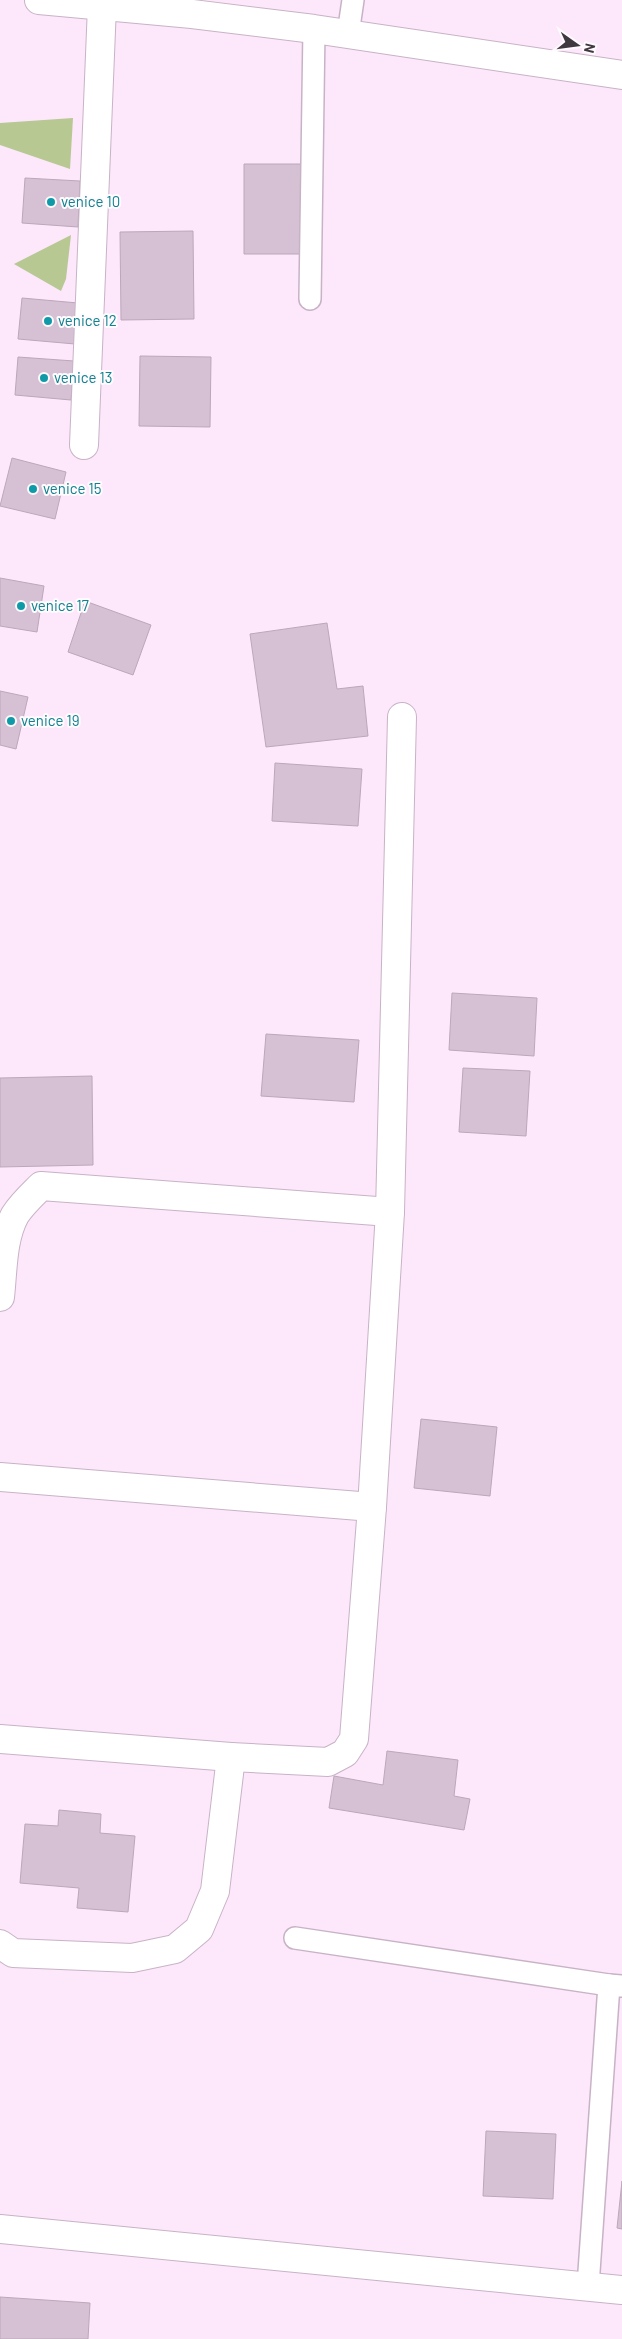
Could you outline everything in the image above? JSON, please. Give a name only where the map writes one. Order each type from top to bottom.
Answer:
[{"type":"street","points":[[39,0],[102,6],[192,7],[314,29],[622,75]]},
{"type":"street","points":[[84,445],[102,6]]},
{"type":"street","points":[[0,1739],[231,1757],[328,1762],[345,1753],[354,1739],[372,1507],[390,1212],[402,718]]},
{"type":"street","points":[[0,1296],[10,1230],[15,1216],[25,1202],[41,1186],[390,1212]]},
{"type":"street","points":[[0,1477],[372,1507]]},
{"type":"street","points":[[0,1944],[13,1954],[132,1958],[175,1949],[199,1929],[215,1892],[231,1757]]},
{"type":"street","points":[[0,2229],[622,2290]]},
{"type":"lane","points":[[348,34],[353,0]]},
{"type":"lane","points":[[310,299],[314,29]]},
{"type":"lane","points":[[295,1938],[616,1985],[588,2286]]},
{"type":"green space","points":[[73,118],[70,169],[0,145],[0,123]]},
{"type":"green space","points":[[71,235],[66,279],[61,291],[14,264]]},
{"type":"building","points":[[244,164],[307,164],[306,254],[244,254]]},
{"type":"building","name":"venice 10","points":[[25,178],[80,181],[78,227],[22,223]]},
{"type":"building","points":[[193,231],[194,319],[121,320],[120,232]]},
{"type":"building","name":"venice 12","points":[[22,298],[78,303],[75,344],[18,339]]},
{"type":"building","points":[[140,356],[211,357],[210,427],[139,426]]},
{"type":"building","name":"venice 13","points":[[18,357],[74,361],[71,400],[15,395]]},
{"type":"building","name":"venice 15","points":[[12,458],[66,472],[55,519],[0,506]]},
{"type":"building","name":"venice 17","points":[[0,578],[44,586],[37,632],[0,626]]},
{"type":"building","points":[[85,601],[151,625],[133,675],[68,652]]},
{"type":"building","points":[[327,623],[337,689],[363,686],[368,736],[266,747],[250,634]]},
{"type":"building","name":"venice 19","points":[[0,691],[28,697],[16,749],[0,745]]},
{"type":"building","points":[[275,763],[362,769],[358,826],[272,821]]},
{"type":"building","points":[[452,993],[537,998],[534,1056],[449,1050]]},
{"type":"building","points":[[266,1034],[359,1040],[354,1102],[261,1096]]},
{"type":"building","points":[[463,1068],[530,1071],[526,1136],[459,1132]]},
{"type":"building","points":[[92,1076],[93,1165],[0,1167],[0,1078]]},
{"type":"building","points":[[421,1419],[497,1427],[490,1496],[414,1488]]},
{"type":"building","points":[[387,1751],[458,1760],[454,1796],[470,1799],[464,1830],[329,1808],[334,1776],[383,1785]]},
{"type":"building","points":[[59,1810],[101,1814],[100,1833],[135,1836],[128,1912],[77,1908],[79,1888],[20,1883],[25,1824],[58,1826]]},
{"type":"building","points":[[486,2131],[556,2134],[553,2199],[483,2196]]},
{"type":"building","points":[[622,2181],[622,2229],[617,2228]]},
{"type":"building","points":[[0,2297],[90,2303],[88,2339],[0,2339]]},
{"type":"place","name":"venice 10","points":[[51,202]]},
{"type":"place","name":"venice 12","points":[[48,321]]},
{"type":"place","name":"venice 13","points":[[44,378]]},
{"type":"place","name":"venice 15","points":[[33,489]]},
{"type":"place","name":"venice 17","points":[[21,606]]},
{"type":"place","name":"venice 19","points":[[11,721]]}]
